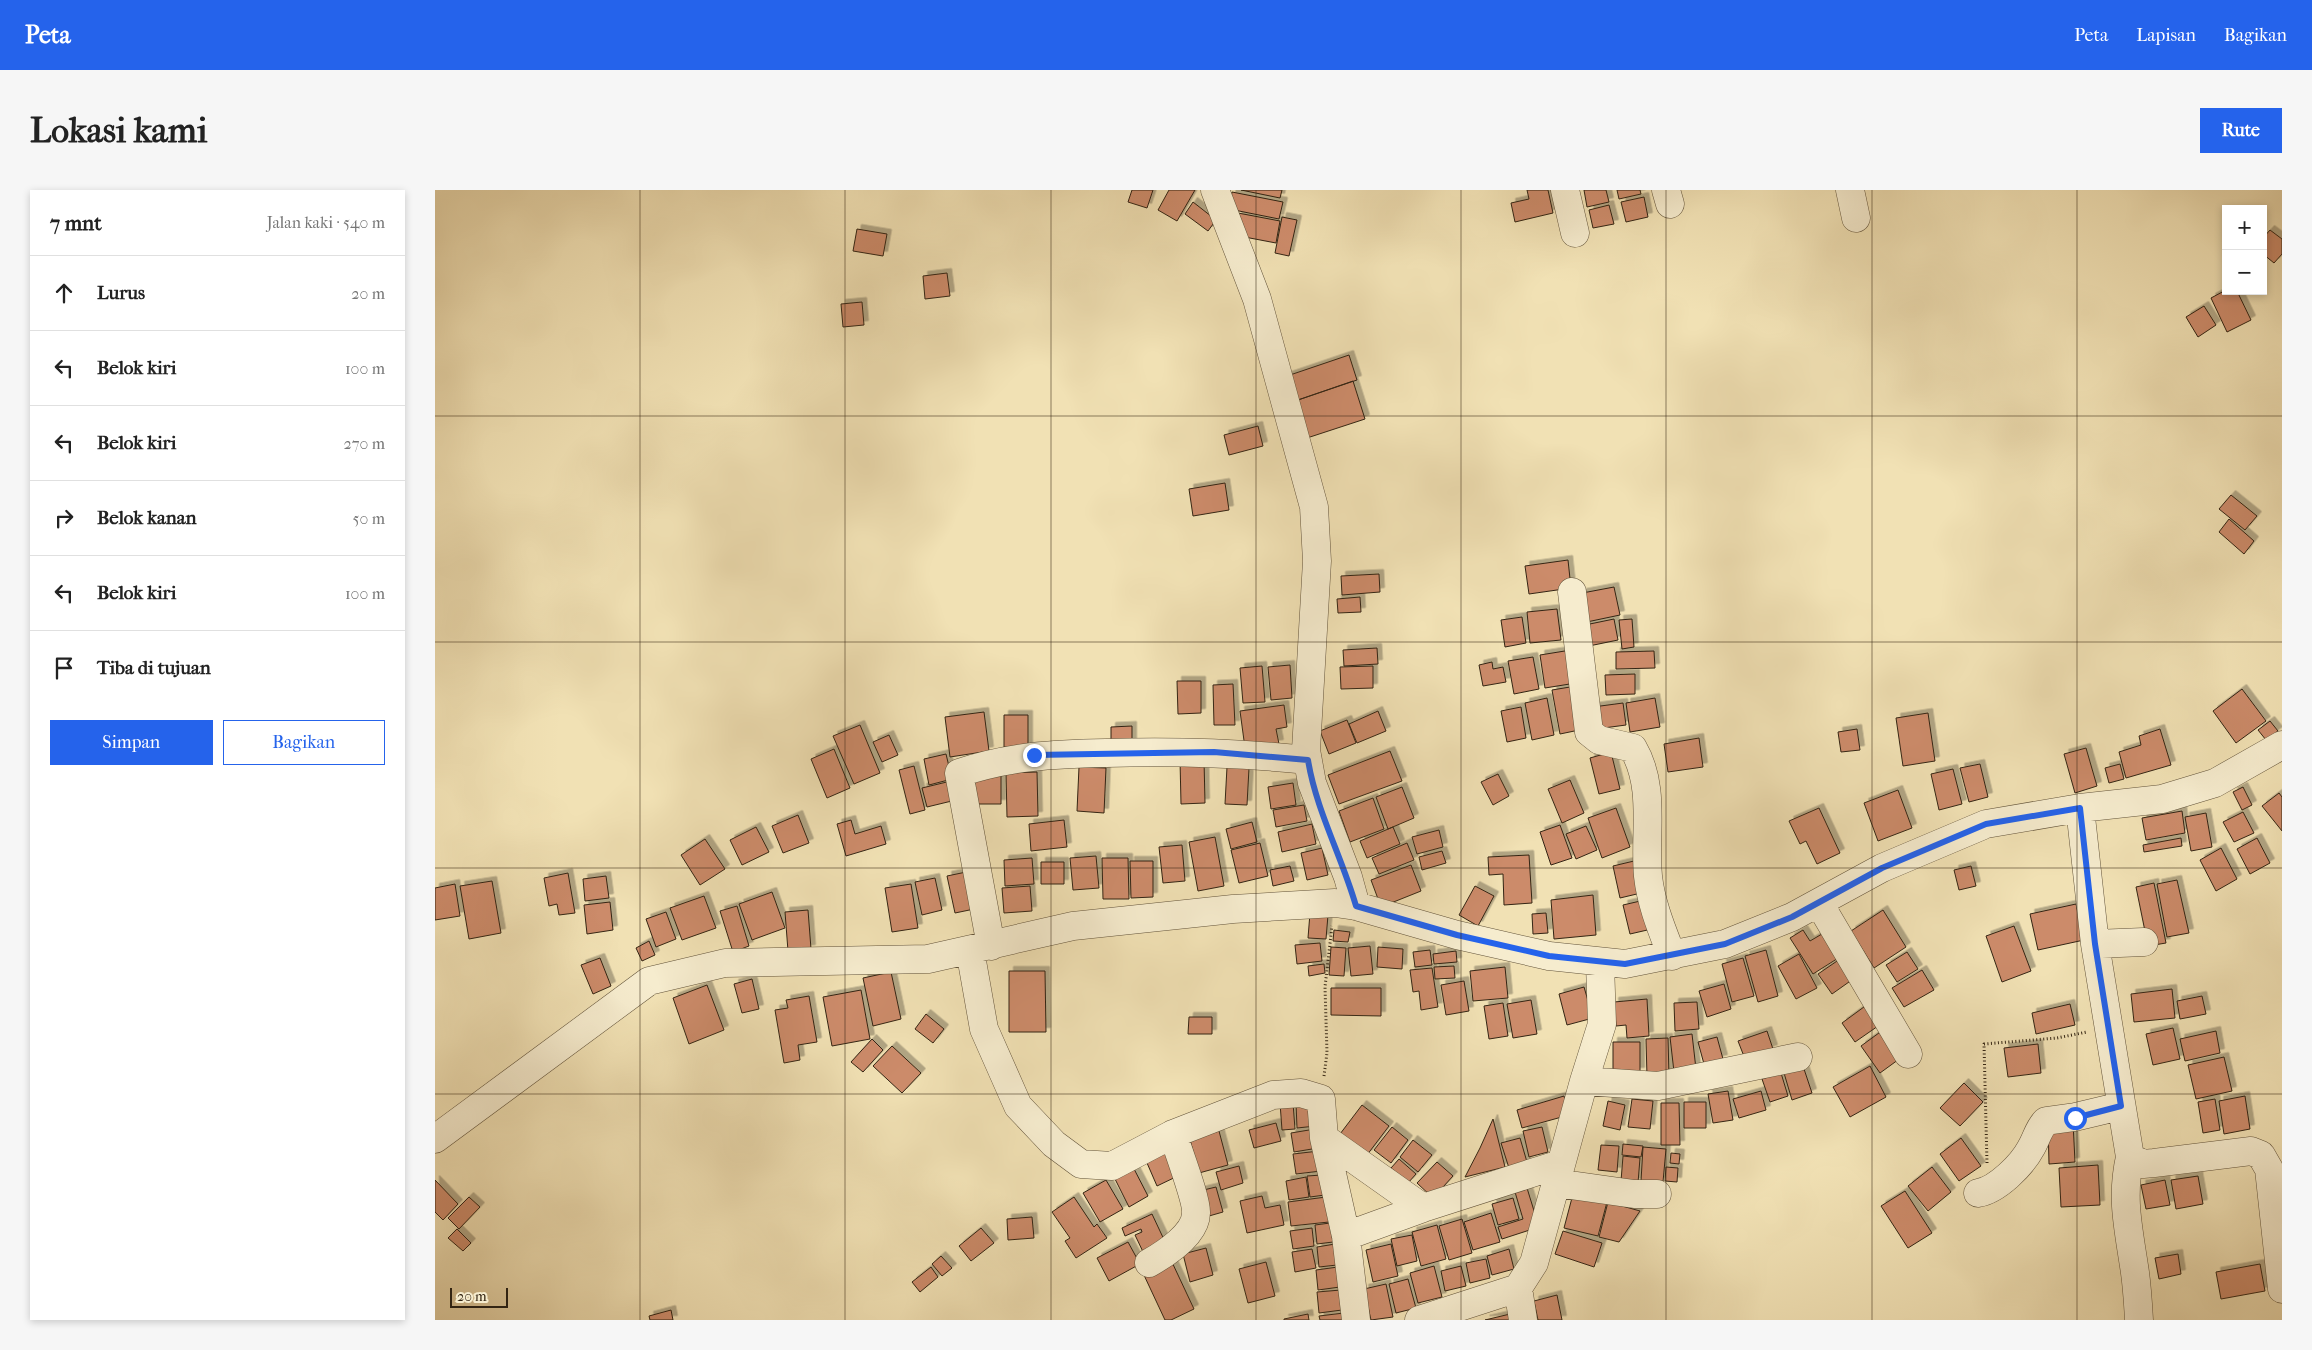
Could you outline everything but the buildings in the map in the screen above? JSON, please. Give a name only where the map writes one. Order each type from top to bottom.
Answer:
[{"type":"street","points":[[1215,190],[1257,299],[1314,507],[1317,561],[1306,750],[1311,783],[1348,877],[1345,905]]},
{"type":"street","points":[[1565,190],[1575,233]]},
{"type":"street","points":[[1572,592],[1589,732],[1599,740],[1633,748],[1647,786],[1648,877],[1660,924],[1672,956]]},
{"type":"street","points":[[435,1139],[649,981],[725,962],[928,959],[1073,926],[1233,909],[1345,905],[1457,935],[1549,956],[1600,963],[1625,964],[1725,944],[1792,917],[1882,868],[1986,824],[2080,808],[2162,799],[2215,783],[2282,745]]},
{"type":"street","points":[[1308,760],[1214,752],[1044,754],[984,764],[959,772],[981,948],[985,1028],[1018,1106],[1054,1144],[1081,1164],[1112,1166],[1173,1134],[1273,1095],[1301,1094],[1321,1099],[1324,1138],[1346,1236],[1356,1320]]},
{"type":"street","points":[[2080,808],[2095,944],[2130,1157],[2124,1188],[2126,1220],[2134,1266],[2139,1320]]},
{"type":"street","points":[[1819,903],[1908,1054]]},
{"type":"street","points":[[2095,944],[2145,942]]},
{"type":"street","points":[[1423,1319],[1518,1288],[1533,1264],[1584,1081],[1602,1024],[1600,963]]},
{"type":"street","points":[[1584,1081],[1658,1086],[1798,1057]]},
{"type":"street","points":[[1978,1193],[1987,1192],[2000,1184],[2032,1148],[2038,1129],[2046,1121],[2075,1118],[2121,1106]]},
{"type":"street","points":[[1149,1263],[1172,1250],[1191,1227],[1196,1213],[1173,1134]]},
{"type":"street","points":[[1324,1138],[1423,1208]]},
{"type":"street","points":[[2130,1157],[2143,1164],[2154,1164],[2251,1152],[2261,1155],[2269,1169],[2282,1289]]},
{"type":"street","points":[[1346,1236],[1423,1208],[1558,1174],[1634,1194],[1657,1194]]},
{"type":"street","points":[[1518,1288],[1523,1320]]},
{"type":"path","points":[[1321,1099],[1327,1053],[1325,987],[1345,905]]},
{"type":"path","points":[[1978,1193],[1988,1159],[1984,1044],[2057,1038],[2108,1028]]},
{"type":"route","points":[[1034,755],[1157,751],[1214,752],[1308,760],[1311,783],[1348,877],[1356,906],[1457,935],[1549,956],[1600,963],[1625,964],[1725,944],[1792,917],[1882,868],[1986,824],[2080,808],[2095,944],[2121,1106],[2075,1118]]}]
